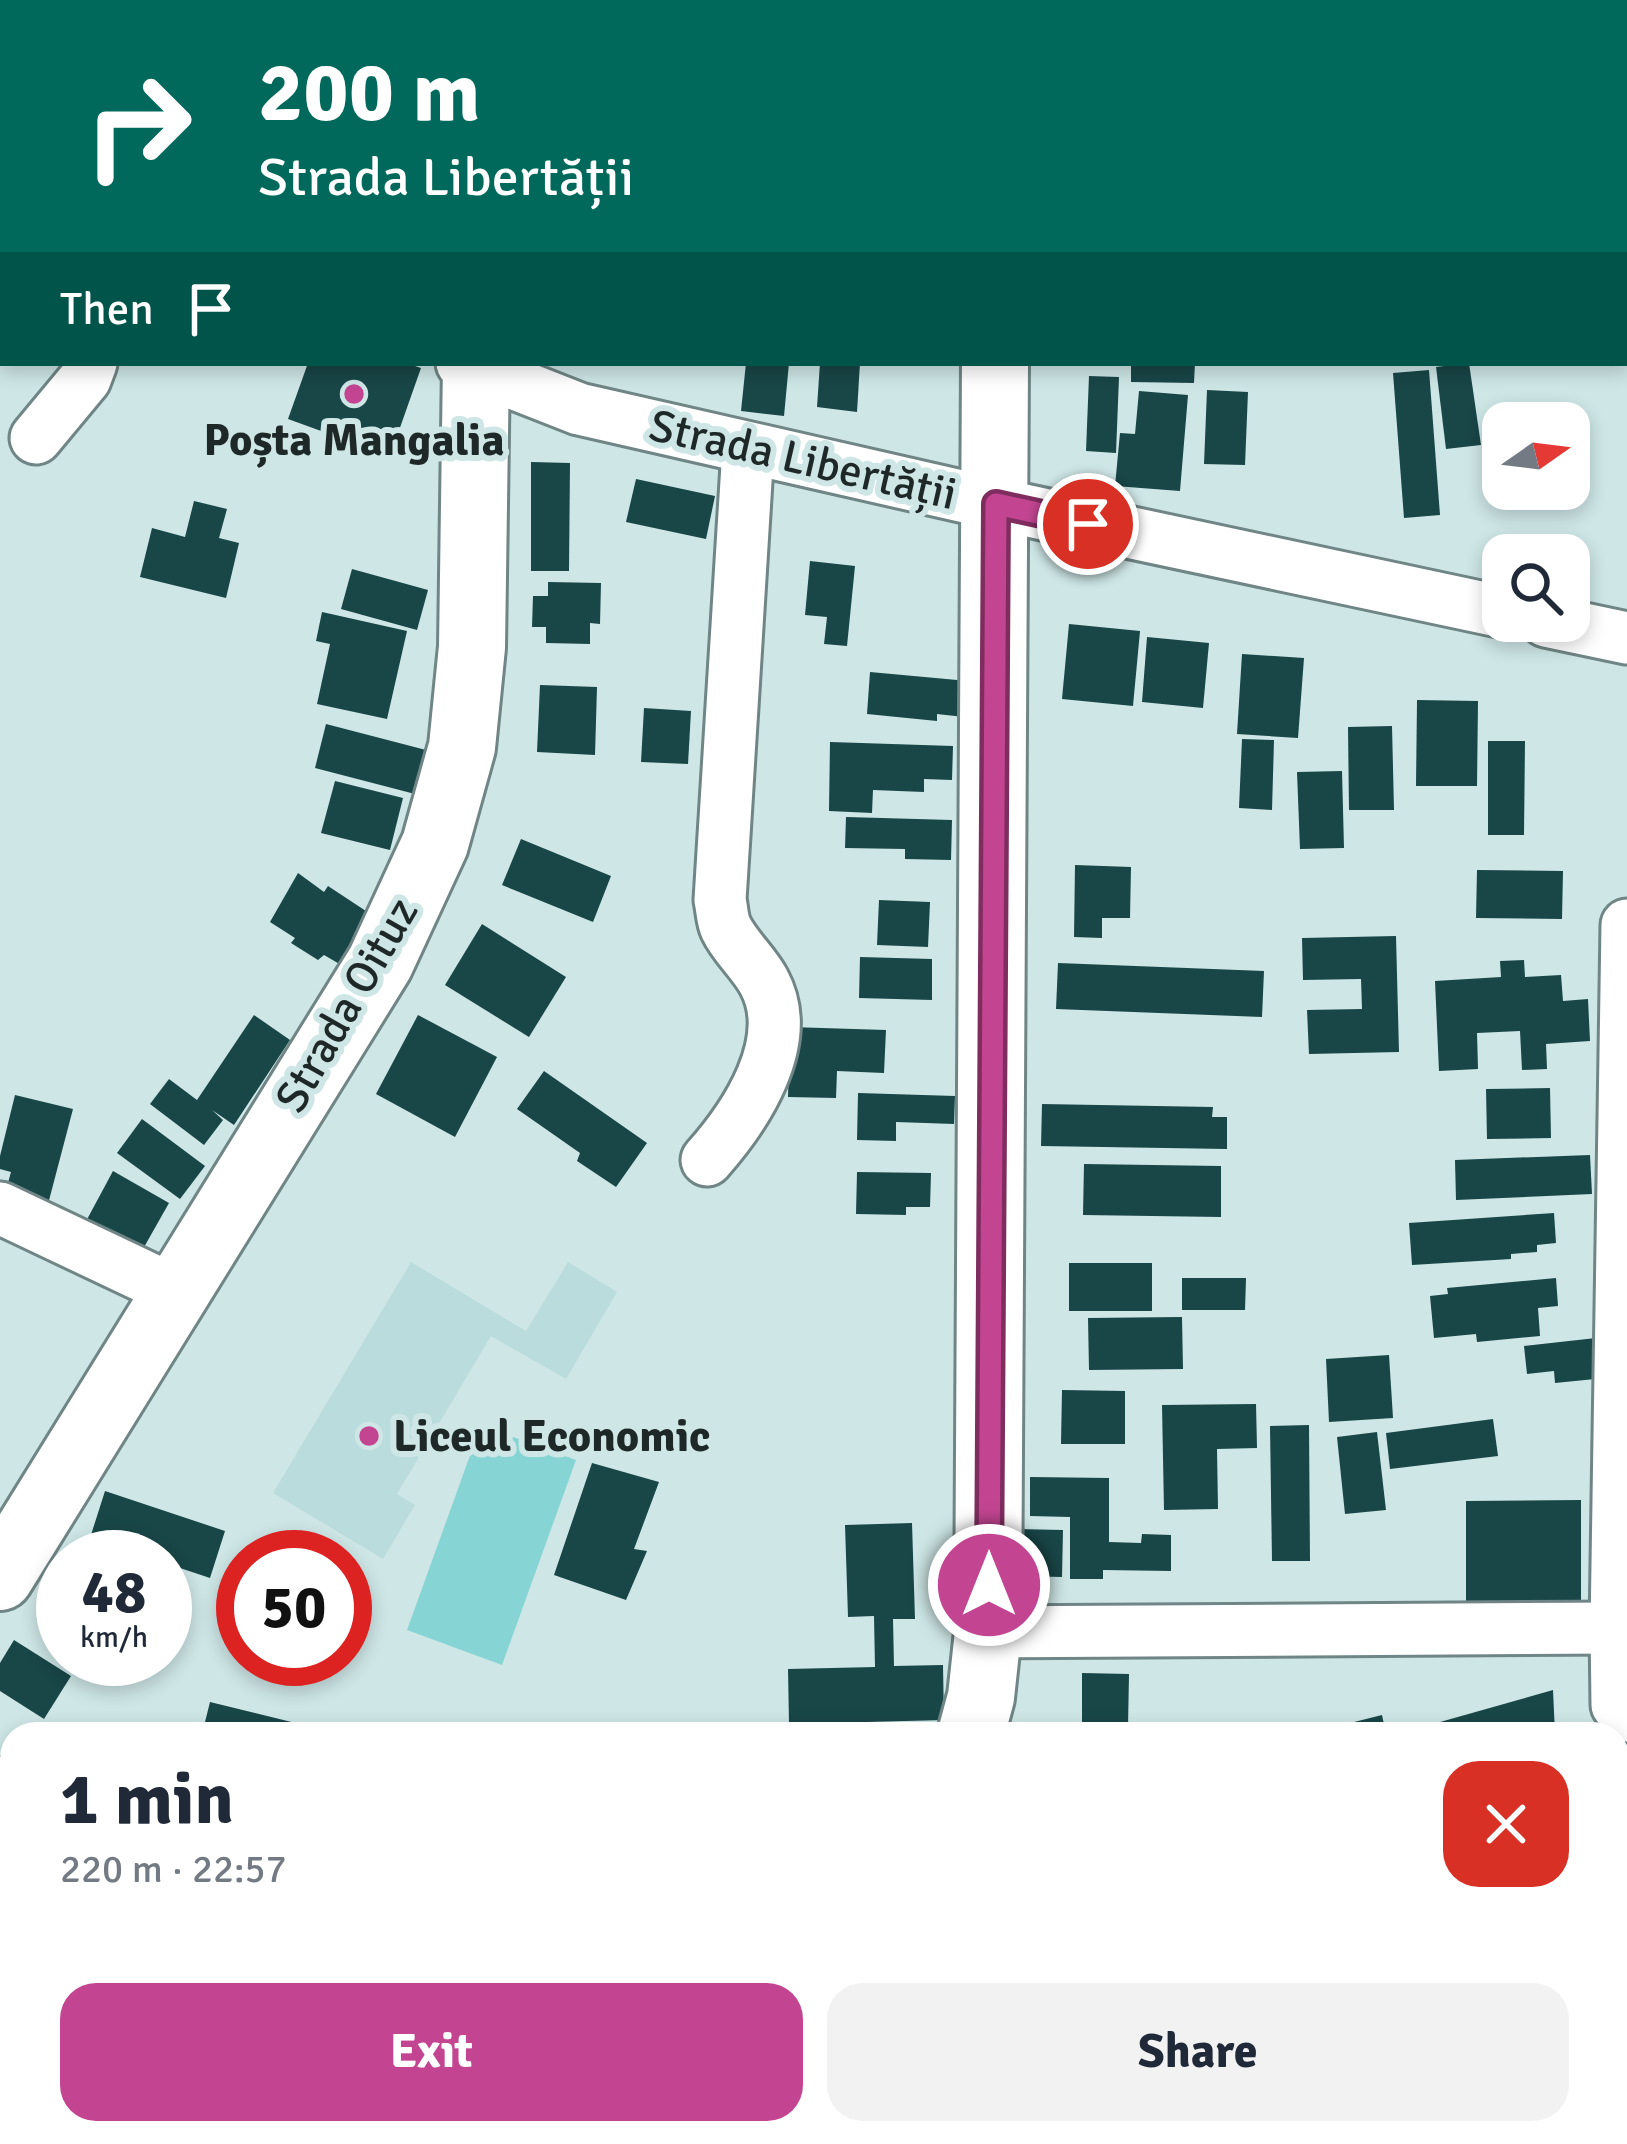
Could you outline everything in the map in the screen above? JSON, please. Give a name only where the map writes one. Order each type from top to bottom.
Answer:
[{"type":"main road","name":"Strada Oituz","points":[[0,1577],[380,963],[435,844],[462,747],[472,647],[472,366]]},
{"type":"main road","points":[[974,1722],[988,1632],[995,366]]},
{"type":"street","points":[[36,438],[85,380],[90,366]]},
{"type":"street","name":"Strada Libertății","points":[[474,366],[579,409],[1482,608]]},
{"type":"street","points":[[706,1160],[729,1136],[776,1035],[766,985],[726,928],[720,900],[748,449]]},
{"type":"street","points":[[1590,630],[1627,638]]},
{"type":"street","points":[[1627,925],[1624,1405],[1616,1628],[1617,1705],[1627,1716]]},
{"type":"street","points":[[0,1208],[175,1291]]},
{"type":"street","points":[[988,1632],[1616,1628]]},
{"type":"shaded area","name":"Liceul Economic","points":[[411,1262],[526,1331],[568,1262],[617,1292],[566,1379],[491,1336],[397,1494],[415,1505],[383,1559],[372,1552],[372,1530],[335,1530],[273,1493]]},
{"type":"shaded area","points":[[481,1425],[576,1460],[502,1665],[407,1630]]},
{"type":"building","name":"Poșta Mangalia","points":[[307,366],[421,368],[390,456],[288,419]]},
{"type":"building","points":[[746,366],[789,366],[784,416],[741,411]]},
{"type":"building","points":[[820,366],[860,366],[857,412],[817,407]]},
{"type":"building","points":[[1131,366],[1195,366],[1194,383],[1131,382]]},
{"type":"building","points":[[1469,366],[1481,445],[1446,449],[1436,367]]},
{"type":"building","points":[[1429,370],[1440,515],[1404,518],[1393,373]]},
{"type":"building","points":[[1089,376],[1119,377],[1116,453],[1086,451]]},
{"type":"building","points":[[1207,390],[1248,392],[1245,465],[1204,464]]},
{"type":"building","points":[[1139,391],[1188,395],[1180,491],[1115,486],[1120,433],[1135,434]]},
{"type":"building","points":[[531,462],[570,463],[569,571],[531,571]]},
{"type":"building","points":[[636,479],[715,496],[706,539],[626,522]]},
{"type":"building","points":[[194,501],[227,509],[219,538],[239,543],[226,598],[140,577],[152,528],[185,537]]},
{"type":"building","points":[[810,561],[855,566],[847,646],[824,644],[827,617],[805,615]]},
{"type":"building","points":[[352,569],[428,590],[417,630],[341,609]]},
{"type":"building","points":[[548,582],[601,583],[600,624],[590,623],[590,644],[546,643],[546,627],[532,627],[533,596],[548,596]]},
{"type":"building","points":[[322,612],[407,631],[387,719],[317,704],[330,644],[316,641]]},
{"type":"building","points":[[1069,624],[1140,631],[1133,706],[1062,699]]},
{"type":"building","points":[[1147,637],[1209,643],[1203,708],[1142,702]]},
{"type":"building","points":[[1242,654],[1304,658],[1298,738],[1237,734]]},
{"type":"building","points":[[870,672],[968,681],[964,717],[937,714],[937,721],[867,714]]},
{"type":"building","points":[[540,685],[597,687],[595,755],[537,752]]},
{"type":"building","points":[[1417,700],[1478,701],[1477,786],[1416,786]]},
{"type":"building","points":[[644,708],[691,711],[688,764],[641,762]]},
{"type":"building","points":[[326,724],[426,750],[415,794],[315,768]]},
{"type":"building","points":[[1392,726],[1394,810],[1349,810],[1348,727]]},
{"type":"building","points":[[1242,739],[1274,740],[1272,810],[1239,808]]},
{"type":"building","points":[[1488,741],[1525,741],[1524,835],[1488,835]]},
{"type":"building","points":[[830,742],[953,746],[952,780],[924,779],[924,792],[873,790],[872,813],[829,811]]},
{"type":"building","points":[[1342,771],[1344,848],[1300,849],[1297,772]]},
{"type":"building","points":[[335,781],[403,798],[390,850],[321,833]]},
{"type":"building","points":[[846,817],[952,820],[951,860],[905,859],[905,849],[845,848]]},
{"type":"building","points":[[521,839],[611,876],[593,922],[502,885]]},
{"type":"building","points":[[1075,865],[1131,867],[1130,918],[1102,918],[1102,938],[1074,937]]},
{"type":"building","points":[[1477,870],[1563,871],[1562,919],[1476,918]]},
{"type":"building","points":[[298,873],[324,892],[328,886],[372,915],[343,966],[324,955],[318,960],[270,922]]},
{"type":"building","points":[[879,900],[930,902],[928,947],[877,945]]},
{"type":"building","points":[[482,924],[566,977],[529,1037],[445,985]]},
{"type":"building","points":[[1396,936],[1399,1052],[1309,1054],[1307,1010],[1362,1009],[1361,979],[1303,980],[1302,938]]},
{"type":"building","points":[[860,957],[932,959],[932,1000],[859,998]]},
{"type":"building","points":[[1524,960],[1525,977],[1561,975],[1563,1001],[1588,999],[1590,1041],[1546,1044],[1547,1069],[1522,1070],[1520,1031],[1477,1033],[1478,1069],[1439,1071],[1435,981],[1501,977],[1500,961]]},
{"type":"building","points":[[1058,963],[1264,971],[1262,1017],[1056,1009]]},
{"type":"building","points":[[254,1015],[290,1040],[234,1125],[212,1110],[223,1120],[204,1145],[150,1104],[169,1079],[197,1100]]},
{"type":"building","points":[[418,1015],[497,1057],[455,1137],[376,1094]]},
{"type":"building","points":[[790,1027],[886,1030],[884,1073],[837,1071],[836,1098],[788,1097]]},
{"type":"building","points":[[544,1071],[647,1143],[616,1187],[577,1161],[580,1153],[517,1109]]},
{"type":"building","points":[[1550,1088],[1551,1138],[1487,1139],[1486,1089]]},
{"type":"building","points":[[858,1093],[955,1096],[954,1124],[896,1122],[896,1141],[857,1140]]},
{"type":"building","points":[[15,1095],[73,1109],[47,1208],[4,1197],[11,1172],[0,1169],[0,1156]]},
{"type":"building","points":[[1042,1104],[1213,1107],[1212,1117],[1227,1117],[1227,1149],[1041,1146]]},
{"type":"building","points":[[142,1119],[205,1166],[180,1199],[117,1153]]},
{"type":"building","points":[[1590,1155],[1592,1194],[1456,1200],[1455,1160]]},
{"type":"building","points":[[1084,1164],[1221,1166],[1221,1217],[1083,1215]]},
{"type":"building","points":[[113,1171],[169,1203],[139,1256],[84,1225]]},
{"type":"building","points":[[857,1172],[931,1173],[930,1207],[906,1207],[906,1215],[856,1214]]},
{"type":"building","points":[[1554,1213],[1556,1243],[1537,1245],[1537,1252],[1511,1254],[1511,1259],[1412,1265],[1409,1223]]},
{"type":"building","points":[[1069,1263],[1152,1263],[1152,1311],[1069,1311]]},
{"type":"building","points":[[1182,1278],[1246,1278],[1245,1310],[1182,1310]]},
{"type":"building","points":[[1556,1278],[1558,1306],[1538,1308],[1540,1336],[1477,1342],[1476,1334],[1434,1338],[1430,1296],[1448,1294],[1447,1288]]},
{"type":"building","points":[[1182,1317],[1183,1369],[1089,1370],[1088,1318]]},
{"type":"building","points":[[1596,1338],[1595,1379],[1555,1383],[1554,1371],[1527,1374],[1524,1346]]},
{"type":"building","points":[[1389,1355],[1393,1418],[1329,1422],[1326,1359]]},
{"type":"building","points":[[1062,1390],[1125,1391],[1125,1444],[1061,1444]]},
{"type":"building","points":[[1256,1404],[1257,1448],[1217,1449],[1218,1509],[1164,1510],[1162,1405]]},
{"type":"building","points":[[1493,1419],[1498,1456],[1390,1469],[1386,1433]]},
{"type":"building","points":[[1309,1425],[1310,1561],[1272,1561],[1270,1426]]},
{"type":"building","points":[[1377,1432],[1386,1510],[1345,1514],[1337,1437]]},
{"type":"building","points":[[592,1463],[659,1482],[634,1549],[647,1551],[626,1600],[554,1575]]},
{"type":"building","points":[[1030,1477],[1109,1478],[1109,1542],[1141,1543],[1142,1534],[1171,1535],[1171,1571],[1103,1570],[1103,1579],[1070,1579],[1070,1517],[1030,1516]]},
{"type":"building","points":[[105,1491],[222,1530],[216,1530],[216,1559],[210,1578],[192,1572],[192,1530],[93,1530]]},
{"type":"building","points":[[1581,1500],[1581,1601],[1466,1601],[1466,1501]]},
{"type":"building","points":[[912,1523],[915,1619],[893,1619],[894,1666],[943,1665],[944,1720],[789,1722],[788,1669],[875,1667],[874,1616],[848,1617],[845,1525]]},
{"type":"building","points":[[1017,1529],[1063,1530],[1062,1577],[1016,1576]]},
{"type":"building","points":[[14,1640],[36,1654],[36,1686],[65,1686],[44,1719],[0,1691],[0,1663]]},
{"type":"building","points":[[1082,1673],[1129,1674],[1128,1722],[1082,1722]]},
{"type":"building","points":[[1553,1690],[1554,1722],[1440,1722]]},
{"type":"building","points":[[210,1702],[291,1722],[205,1722]]},
{"type":"building","points":[[1382,1715],[1383,1722],[1354,1722]]},
{"type":"place","name":"Poșta Mangalia","points":[[354,394]]},
{"type":"place","name":"Liceul Economic","points":[[369,1436]]},
{"type":"route","points":[[989,1585],[996,504],[1088,524]]}]
